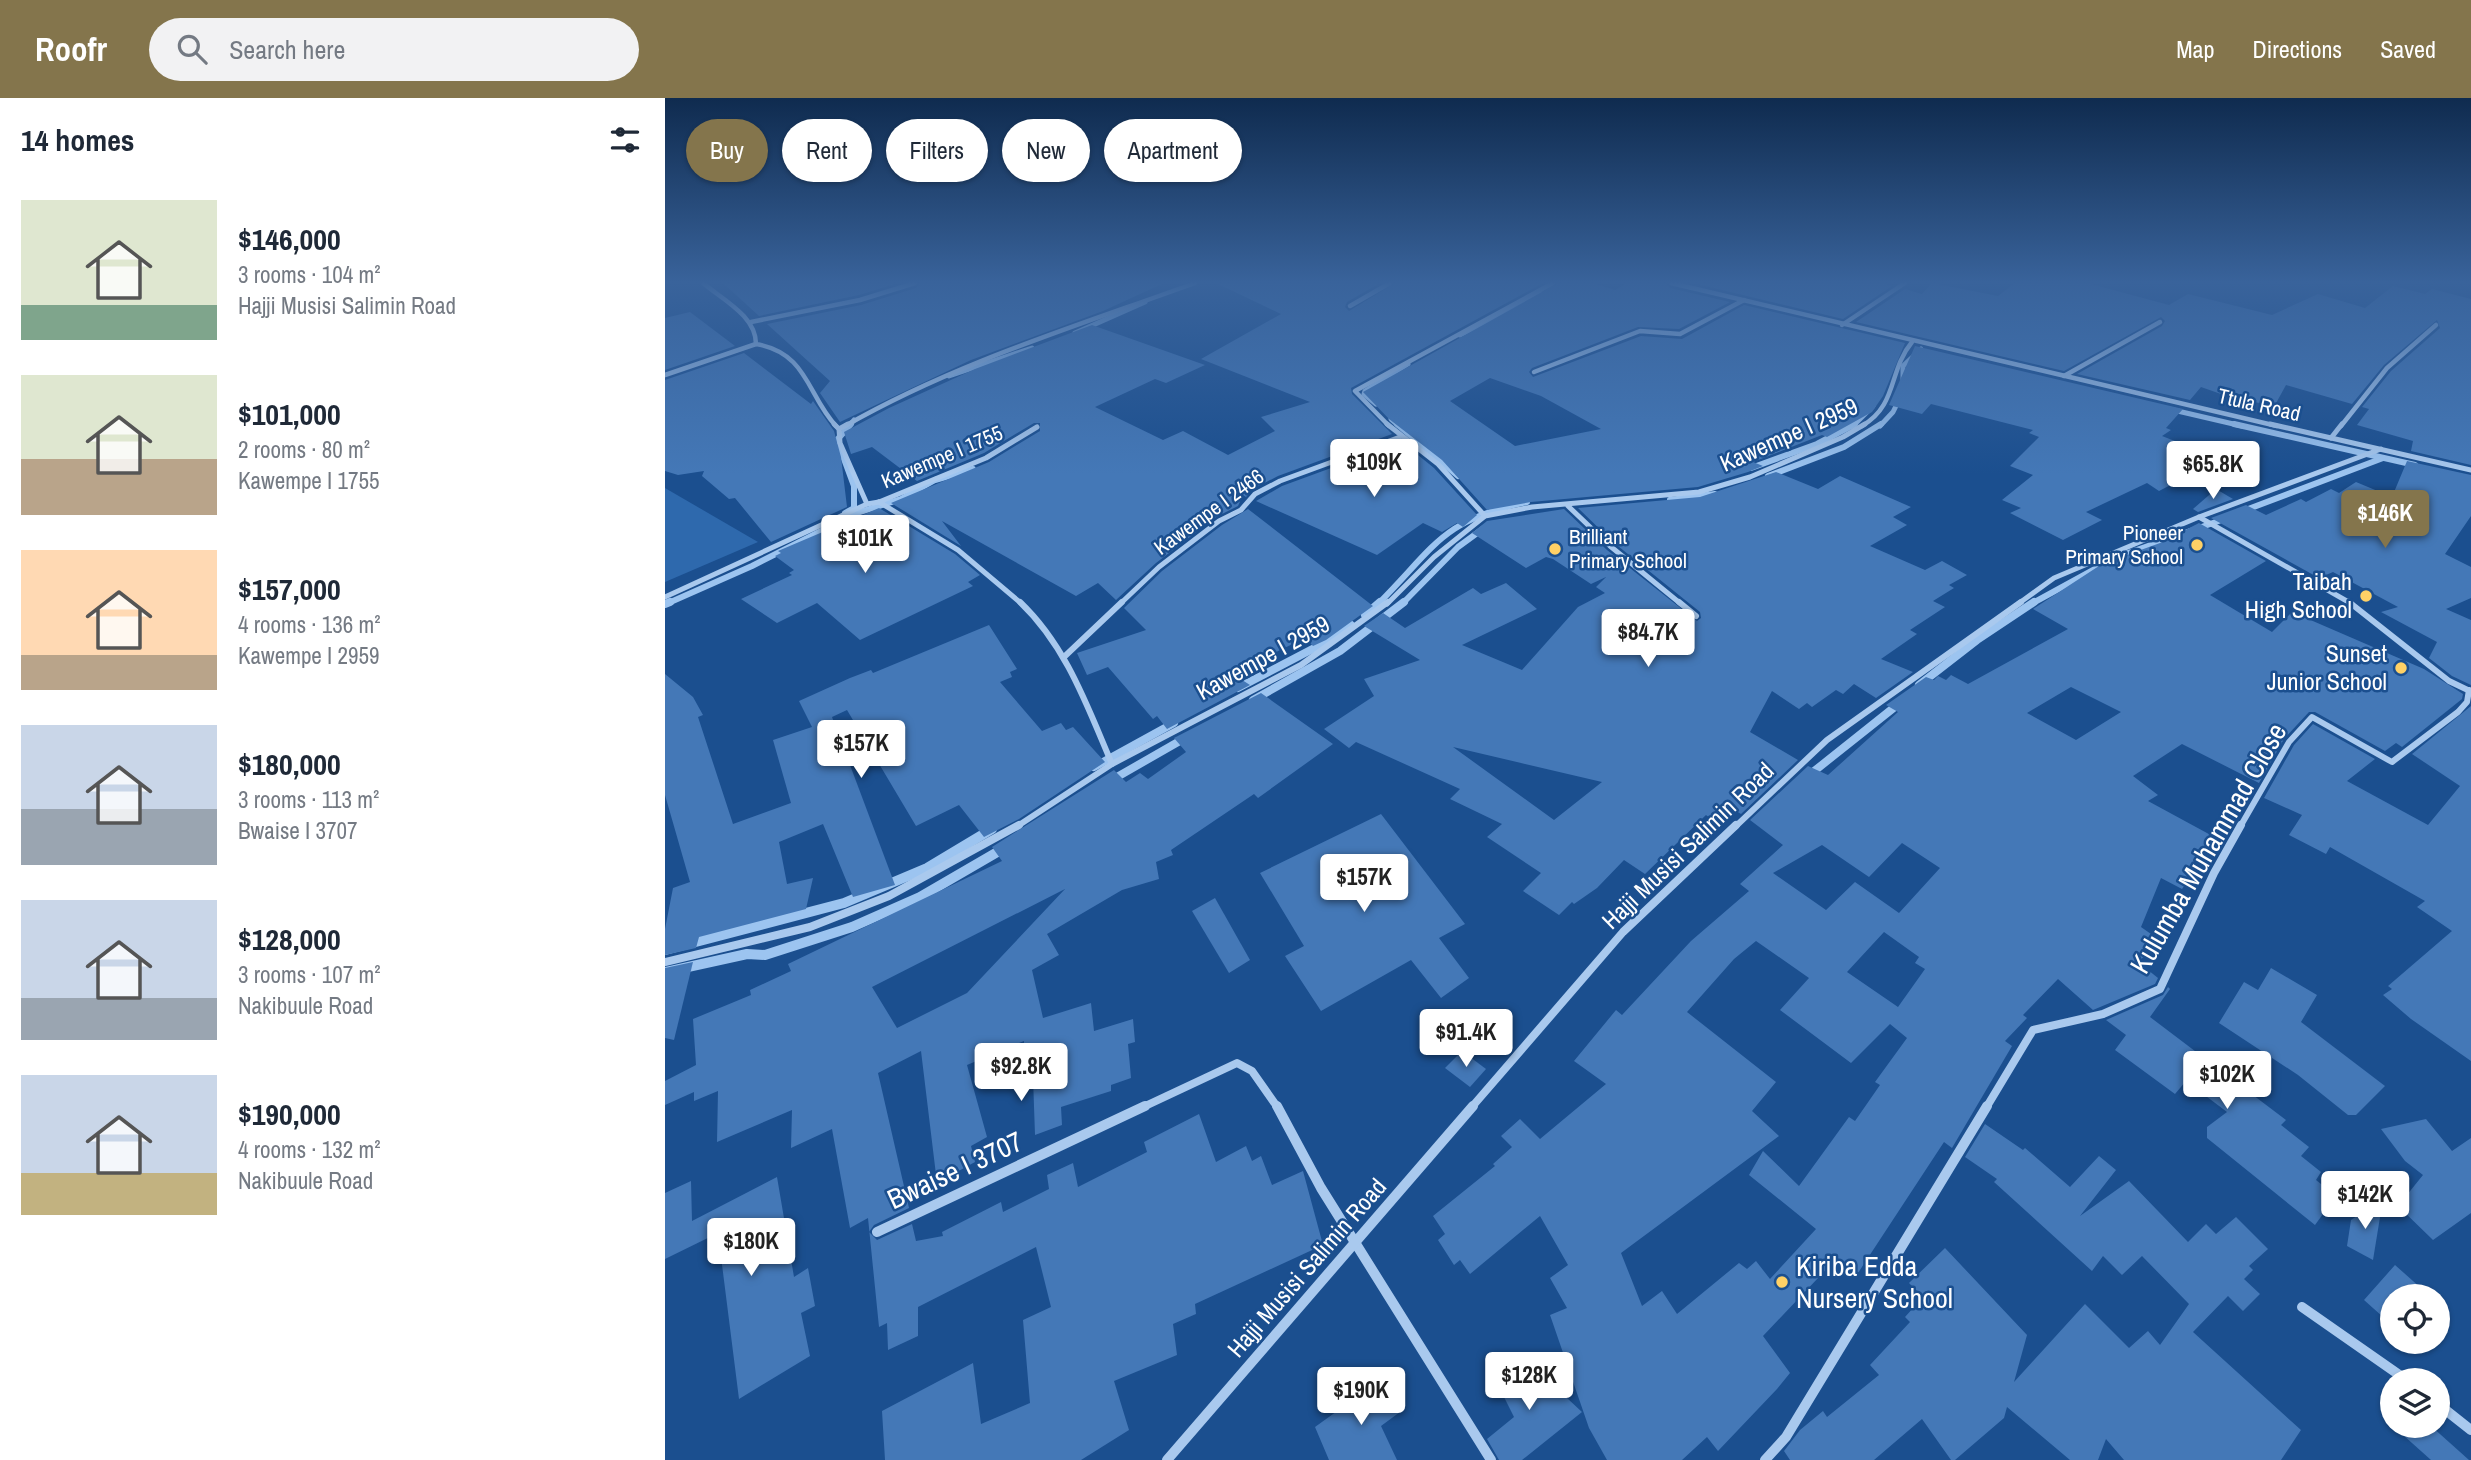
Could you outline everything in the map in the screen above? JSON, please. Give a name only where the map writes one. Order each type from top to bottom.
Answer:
[{"type":"street","points":[[665,375],[748,347]]},
{"type":"street","points":[[769,347],[802,369],[825,414],[839,429],[840,443],[867,504]]},
{"type":"street","points":[[839,429],[902,393],[1021,347]]},
{"type":"street","points":[[1435,347],[1356,389],[1357,394],[1400,437],[1438,464],[1485,516]]},
{"type":"street","points":[[1534,372],[1600,347]]},
{"type":"street","name":"Kawempe I 2959","points":[[665,962],[783,936],[889,896],[1025,822],[1112,764],[1301,665],[1383,608],[1434,556],[1485,516],[1532,508],[1699,492],[1750,477],[1843,437],[1875,418],[1882,410],[1888,401],[1899,358],[1908,347]]},
{"type":"street","name":"Ttula Road","points":[[1932,347],[2471,470]]},
{"type":"street","points":[[2064,376],[2093,356],[2117,347]]},
{"type":"street","points":[[2331,438],[2387,368],[2411,347]]},
{"type":"street","name":"Kawempe I 1755","points":[[665,597],[867,504],[879,502],[1026,439],[1037,427]]},
{"type":"street","name":"Kawempe I 2466","points":[[1064,657],[1159,567],[1219,521],[1241,510],[1255,494],[1280,481],[1400,437]]},
{"type":"street","name":"Hajji Musisi Salimin Road","points":[[1167,1460],[1623,932],[1827,740],[2054,578],[2199,517],[2381,450]]},
{"type":"street","points":[[879,502],[976,560],[1023,604],[1064,657],[1112,764]]},
{"type":"street","points":[[1569,506],[1610,546],[1696,616]]},
{"type":"street","points":[[2199,517],[2362,609],[2449,681],[2470,690]]},
{"type":"street","name":"Kulumba Muhammad Close","points":[[1765,1460],[1786,1437],[2033,1030],[2103,1014],[2160,989],[2214,873],[2289,742],[2312,718],[2392,762],[2458,712],[2467,702],[2470,690]]},
{"type":"street","name":"Bwaise I 3707","points":[[877,1232],[1237,1063],[1252,1072],[1283,1115],[1321,1188],[1357,1240]]},
{"type":"street","points":[[1357,1240],[1491,1460]]},
{"type":"street","points":[[2302,1307],[2389,1368]]},
{"type":"street","points":[[2450,1413],[2471,1430]]},
{"type":"shaded area","points":[[665,488],[758,542],[665,582]]},
{"type":"building","points":[[665,347],[733,347],[665,370]]},
{"type":"building","points":[[792,347],[1007,347],[971,360],[840,422],[820,393],[830,381]]},
{"type":"building","points":[[1035,347],[1153,347],[1205,365],[1166,383],[1155,379],[1095,407],[1163,440],[1183,431],[1228,455],[1275,431],[1261,417],[1310,402],[1201,359],[1223,347],[1427,347],[1351,388],[1352,394],[1392,434],[1278,476],[1253,489],[1246,497],[1243,495],[1238,506],[1216,517],[1156,563],[1116,600],[1098,583],[1076,596],[942,521],[961,546],[891,503],[989,462],[1040,431],[1040,423],[1034,423],[984,453],[917,481],[872,447],[851,454],[844,432],[889,408],[975,369]]},
{"type":"building","points":[[1444,347],[1587,347],[1532,368],[1529,372],[1533,377],[1613,347],[1904,347],[1883,396],[1872,412],[1827,437],[1822,435],[1753,462],[1763,466],[1698,487],[1531,502],[1487,510],[1442,460],[1389,419],[1363,392]],"holes":[[[1490,378],[1541,396],[1601,429],[1515,446],[1450,401]]]},
{"type":"building","points":[[1915,347],[1917,347],[2183,409],[2166,428],[2171,430],[2162,436],[2221,459],[2159,491],[2147,483],[2086,512],[2102,520],[2063,540],[2010,513],[2021,508],[2002,500],[2033,475],[2010,466],[2039,437],[2029,433],[2033,430],[1931,404],[1922,414],[1889,405]]},
{"type":"building","points":[[1960,347],[2108,347],[2064,371]]},
{"type":"building","points":[[2126,347],[2406,347],[2384,365],[2352,404],[2286,385],[2275,405],[2238,400],[2201,387],[2190,400],[2077,374]]},
{"type":"building","points":[[2419,347],[2471,347],[2471,465],[2411,451],[2413,441],[2357,425],[2369,409],[2362,407],[2391,371]]},
{"type":"building","points":[[744,353],[811,404],[813,401],[834,431],[841,457],[847,507],[771,542],[735,498],[729,499],[702,476],[704,471],[678,475],[665,471],[665,380]]},
{"type":"building","points":[[1402,442],[1434,468],[1477,515],[1463,527],[1457,523],[1442,532],[1423,523],[1377,555],[1256,501],[1282,486]]},
{"type":"building","points":[[2407,461],[2471,475],[2471,516],[2445,554],[2471,567],[2471,598],[2446,609],[2471,620],[2471,685],[2452,676],[2429,658],[2437,642],[2381,612],[2398,607],[2333,572],[2319,578],[2211,518],[2246,505],[2266,515],[2301,499],[2306,502],[2331,489],[2339,493],[2356,482],[2392,497]]},
{"type":"building","points":[[1776,472],[1818,489],[1840,476],[1911,507],[1893,517],[1907,525],[1870,546],[1925,570],[1942,561],[1967,575],[1949,585],[1954,588],[1933,601],[1945,607],[1910,630],[1917,634],[1881,659],[1913,672],[1876,698],[1854,684],[1843,694],[1836,690],[1812,707],[1807,703],[1799,709],[1772,691],[1750,732],[1798,760],[1741,814],[1725,804],[1711,819],[1706,815],[1645,874],[1624,860],[1597,888],[1574,904],[1572,902],[1559,915],[1523,891],[1541,873],[1487,837],[1502,824],[1450,799],[1460,789],[1356,742],[1349,748],[1324,729],[1374,696],[1364,679],[1420,660],[1364,626],[1383,613],[1405,628],[1473,588],[1481,594],[1506,583],[1537,609],[1462,645],[1522,670],[1578,607],[1605,593],[1596,587],[1606,577],[1591,584],[1553,559],[1546,557],[1526,568],[1472,533],[1487,521],[1564,509],[1607,550],[1697,621],[1701,618],[1700,612],[1613,542],[1578,508],[1700,497]],"holes":[[[1453,747],[1602,782],[1554,820]]]},
{"type":"building","points":[[2216,489],[2233,499],[2198,512],[2193,509]]},
{"type":"building","points":[[879,508],[955,554],[980,575],[968,582],[973,586],[860,640],[817,603],[777,623],[741,599],[792,575],[789,573],[794,570],[775,556],[781,553],[778,551]]},
{"type":"building","points":[[1248,509],[1373,606],[1326,640],[1313,646],[1305,638],[1243,668],[1248,673],[1239,678],[1250,685],[1167,729],[1157,716],[1153,719],[1108,667],[1087,675],[1077,653],[1146,630],[1124,608],[1162,571],[1222,525]]},
{"type":"building","points":[[2199,523],[2266,561],[2210,595],[2272,632],[2292,612],[2424,669],[2463,694],[2462,699],[2402,747],[2396,743],[2385,751],[2315,712],[2309,712],[2284,739],[2259,783],[2182,744],[2133,776],[2158,795],[2148,801],[2218,839],[2182,889],[2161,878],[2141,927],[2161,941],[2138,962],[2158,978],[2155,984],[2093,1010],[2058,979],[2023,1015],[2027,1018],[2005,1041],[2012,1046],[1952,1148],[1944,1142],[1858,1273],[1837,1258],[1763,1336],[1790,1373],[1777,1389],[1718,1451],[1707,1437],[1682,1460],[1607,1460],[1589,1428],[1550,1315],[1567,1308],[1550,1278],[1568,1265],[1540,1216],[1470,1274],[1460,1260],[1454,1265],[1438,1240],[1445,1234],[1433,1216],[1495,1166],[1493,1164],[1512,1147],[1501,1136],[1520,1119],[1540,1139],[1606,1084],[1574,1061],[1616,1010],[1622,1015],[1691,941],[1749,891],[1740,884],[1783,845],[1750,820],[1808,766],[1828,775],[1898,712],[1886,705],[1926,677],[1934,680],[1938,676],[1946,680],[1951,675],[1968,684],[2068,629],[2033,609],[2102,564],[2160,543]],"holes":[[[2071,687],[2121,712],[2076,740],[2027,713]],[[1902,843],[1940,868],[1899,913],[1855,882],[1826,910],[1773,873],[1822,845],[1869,877]],[[1884,932],[1919,957],[1915,963],[1925,969],[1898,1007],[1847,972]],[[1756,941],[1809,978],[1780,1010],[1851,1063],[1890,1024],[1907,1038],[1875,1082],[1880,1085],[1855,1121],[1849,1117],[1799,1186],[1763,1151],[1749,1175],[1816,1229],[1770,1279],[1756,1261],[1747,1269],[1739,1263],[1677,1314],[1662,1291],[1642,1306],[1621,1253],[1779,1136],[1752,1111],[1776,1082],[1687,1012],[1734,959]]]},
{"type":"building","points":[[989,625],[1017,669],[1010,672],[1012,677],[1000,682],[1042,731],[1061,723],[1066,730],[1073,727],[1105,762],[1019,819],[984,837],[959,805],[916,826],[847,710],[832,717],[895,885],[853,897],[823,824],[779,842],[787,884],[813,878],[806,909],[699,937],[696,948],[665,955],[665,929],[673,888],[690,882],[665,795],[665,674],[693,697],[703,715],[698,717],[733,824],[791,803],[773,740],[812,727],[799,701],[850,678],[871,670],[873,673]]},
{"type":"building","points":[[1261,693],[1333,744],[1258,798],[1254,794],[1171,850],[1173,855],[1156,862],[1159,879],[1122,890],[1047,934],[1059,955],[1032,970],[1043,1018],[1091,1003],[1094,1031],[1133,1019],[1135,1042],[1128,1044],[1131,1078],[1111,1085],[1111,1091],[1061,1107],[1062,1125],[1035,1135],[1032,1049],[1024,1052],[1024,1041],[967,1065],[987,1137],[971,1146],[975,1162],[937,1183],[921,1051],[878,1073],[909,1208],[874,1225],[869,1231],[868,1218],[850,1228],[832,1129],[791,1148],[792,1110],[717,1142],[718,1091],[694,1101],[694,1092],[665,1105],[665,1081],[696,1065],[693,1019],[751,995],[750,990],[791,971],[788,964],[1002,861],[992,847],[1114,770],[1126,782],[1140,773],[1148,779],[1186,752],[1174,738]],"holes":[[[1065,889],[967,993],[897,1028],[872,987]]]},
{"type":"building","points":[[2471,706],[2471,1061],[2411,1019],[2383,995],[2392,989],[2388,986],[2452,931],[2417,907],[2425,901],[2330,847],[2326,854],[2289,835],[2302,815],[2264,798],[2294,745],[2313,724],[2375,759],[2347,781],[2428,825],[2460,786],[2412,754]]},
{"type":"building","points":[[1381,814],[1465,924],[1439,938],[1469,978],[1441,998],[1411,960],[1321,1011],[1285,956],[1304,946],[1260,873]]},
{"type":"building","points":[[1215,898],[1250,960],[1229,973],[1192,911]]},
{"type":"building","points":[[693,962],[674,1040],[665,1038],[665,968]]},
{"type":"building","points":[[2271,968],[2317,995],[2301,1022],[2385,1086],[2356,1115],[2348,1115],[2298,1075],[2219,1023],[2244,982],[2258,990]]},
{"type":"building","points":[[2168,987],[2170,989],[2150,1017],[2286,1120],[2281,1125],[2309,1147],[2301,1156],[2321,1172],[2316,1180],[2336,1196],[2315,1225],[2207,1138],[2207,1127],[2227,1112],[2186,1081],[2175,1094],[2115,1050],[2126,1035],[2106,1020],[2163,995]]},
{"type":"building","points":[[1462,1051],[1486,1069],[1470,1087],[1445,1068]]},
{"type":"building","points":[[1199,1114],[1216,1162],[1246,1146],[1252,1161],[1261,1156],[1272,1185],[1303,1171],[1323,1245],[1195,1304],[1196,1314],[1173,1324],[1177,1355],[1114,1381],[1129,1430],[1081,1460],[885,1460],[882,1411],[973,1363],[981,1424],[1030,1403],[1023,1320],[1051,1307],[1036,1247],[918,1307],[918,1336],[888,1350],[887,1323],[879,1327],[869,1232],[877,1240],[912,1224],[916,1241],[943,1236],[942,1232],[1001,1202],[1003,1212],[1049,1189],[1047,1175],[1073,1163],[1078,1187],[1147,1152],[1144,1142]]},
{"type":"building","points":[[2426,1119],[2452,1151],[2471,1138],[2471,1213],[2433,1240],[2398,1206],[2423,1175],[2405,1161],[2381,1129]]},
{"type":"building","points":[[1985,1124],[2023,1150],[2025,1148],[2070,1187],[2099,1156],[2116,1170],[2080,1216],[2129,1181],[2188,1242],[2206,1224],[2216,1234],[2236,1217],[2268,1249],[2249,1266],[2253,1270],[2244,1279],[2260,1294],[2243,1311],[2228,1296],[2193,1332],[2301,1430],[2281,1460],[2124,1460],[2106,1439],[2098,1460],[2070,1460],[2007,1407],[2004,1418],[1955,1460],[1951,1460],[1922,1419],[1874,1460],[1790,1460],[1784,1451],[1800,1430],[1823,1411],[1827,1417],[1879,1375],[1870,1365],[1910,1322],[1905,1317],[1923,1297],[1909,1283],[1945,1248],[2027,1335],[2014,1382],[2085,1304],[2129,1348],[2148,1331],[2160,1345],[2189,1304],[2142,1256],[2122,1275],[2103,1256],[2092,1271],[1994,1182],[1997,1179],[1965,1157]]},
{"type":"building","points":[[777,1177],[794,1277],[808,1268],[815,1306],[801,1313],[810,1356],[739,1399],[718,1233],[665,1259],[665,1193],[691,1181],[692,1221]]},
{"type":"building","points":[[2383,1199],[2373,1260],[2347,1246],[2351,1220]]},
{"type":"building","points":[[2395,1265],[2416,1284],[2380,1284],[2380,1314],[2364,1300]]},
{"type":"building","points":[[1523,1357],[1582,1412],[1522,1460],[1499,1460],[1487,1439],[1514,1417],[1494,1377]]},
{"type":"building","points":[[1383,1378],[1400,1412],[1381,1426],[1397,1460],[1329,1460],[1315,1427]]},
{"type":"building","points":[[2406,1438],[2444,1438],[2469,1460],[2431,1460]]},
{"type":"waterway","points":[[949,376],[1032,348]]},
{"type":"waterway","points":[[1903,382],[1903,366],[1921,349]]},
{"type":"waterway","points":[[1376,404],[1364,394],[1365,391],[1408,364]]},
{"type":"waterway","points":[[1880,426],[1893,412],[1901,396]]},
{"type":"waterway","points":[[1855,424],[1873,406]]},
{"type":"waterway","points":[[2169,409],[2242,426]]},
{"type":"waterway","points":[[1391,419],[1399,426]]},
{"type":"waterway","points":[[849,426],[854,420]]},
{"type":"waterway","points":[[845,513],[854,508],[854,486],[837,440],[851,424]]},
{"type":"waterway","points":[[1397,424],[1458,476]]},
{"type":"waterway","points":[[1751,468],[1817,444],[1855,424]]},
{"type":"waterway","points":[[1768,476],[1844,447],[1881,424]]},
{"type":"waterway","points":[[2234,424],[2415,465]]},
{"type":"waterway","points":[[2243,511],[2383,458]]},
{"type":"waterway","points":[[666,604],[752,566],[857,513],[901,499],[935,480],[973,469]]},
{"type":"waterway","points":[[1670,500],[1715,494]]},
{"type":"waterway","points":[[1379,603],[1428,551],[1457,527],[1498,509],[1527,502]]},
{"type":"waterway","points":[[2031,604],[2117,557],[2227,518]]},
{"type":"waterway","points":[[1404,602],[1458,547],[1484,528]]},
{"type":"waterway","points":[[665,604],[670,602]]},
{"type":"waterway","points":[[1253,700],[1340,651],[1404,602]]},
{"type":"waterway","points":[[1365,615],[1379,603]]},
{"type":"waterway","points":[[1919,685],[1977,640],[2031,604]]},
{"type":"waterway","points":[[1238,688],[1324,643],[1351,625]]},
{"type":"waterway","points":[[1808,776],[1901,702]]},
{"type":"waterway","points":[[1094,767],[1174,723]]},
{"type":"waterway","points":[[1110,781],[1185,738]]},
{"type":"waterway","points":[[665,950],[844,903],[927,868],[992,829]]},
{"type":"waterway","points":[[665,972],[747,954],[765,955],[852,927],[920,897],[1006,847]]},
{"type":"place","name":"Pioneer Primary School","points":[[2197,545]]},
{"type":"place","name":"Brilliant Primary School","points":[[1555,549]]},
{"type":"place","name":"Taibah High School","points":[[2366,596]]},
{"type":"place","name":"Sunset Junior School","points":[[2401,668]]},
{"type":"place","name":"Kiriba Edda Nursery School","points":[[1782,1282]]}]
